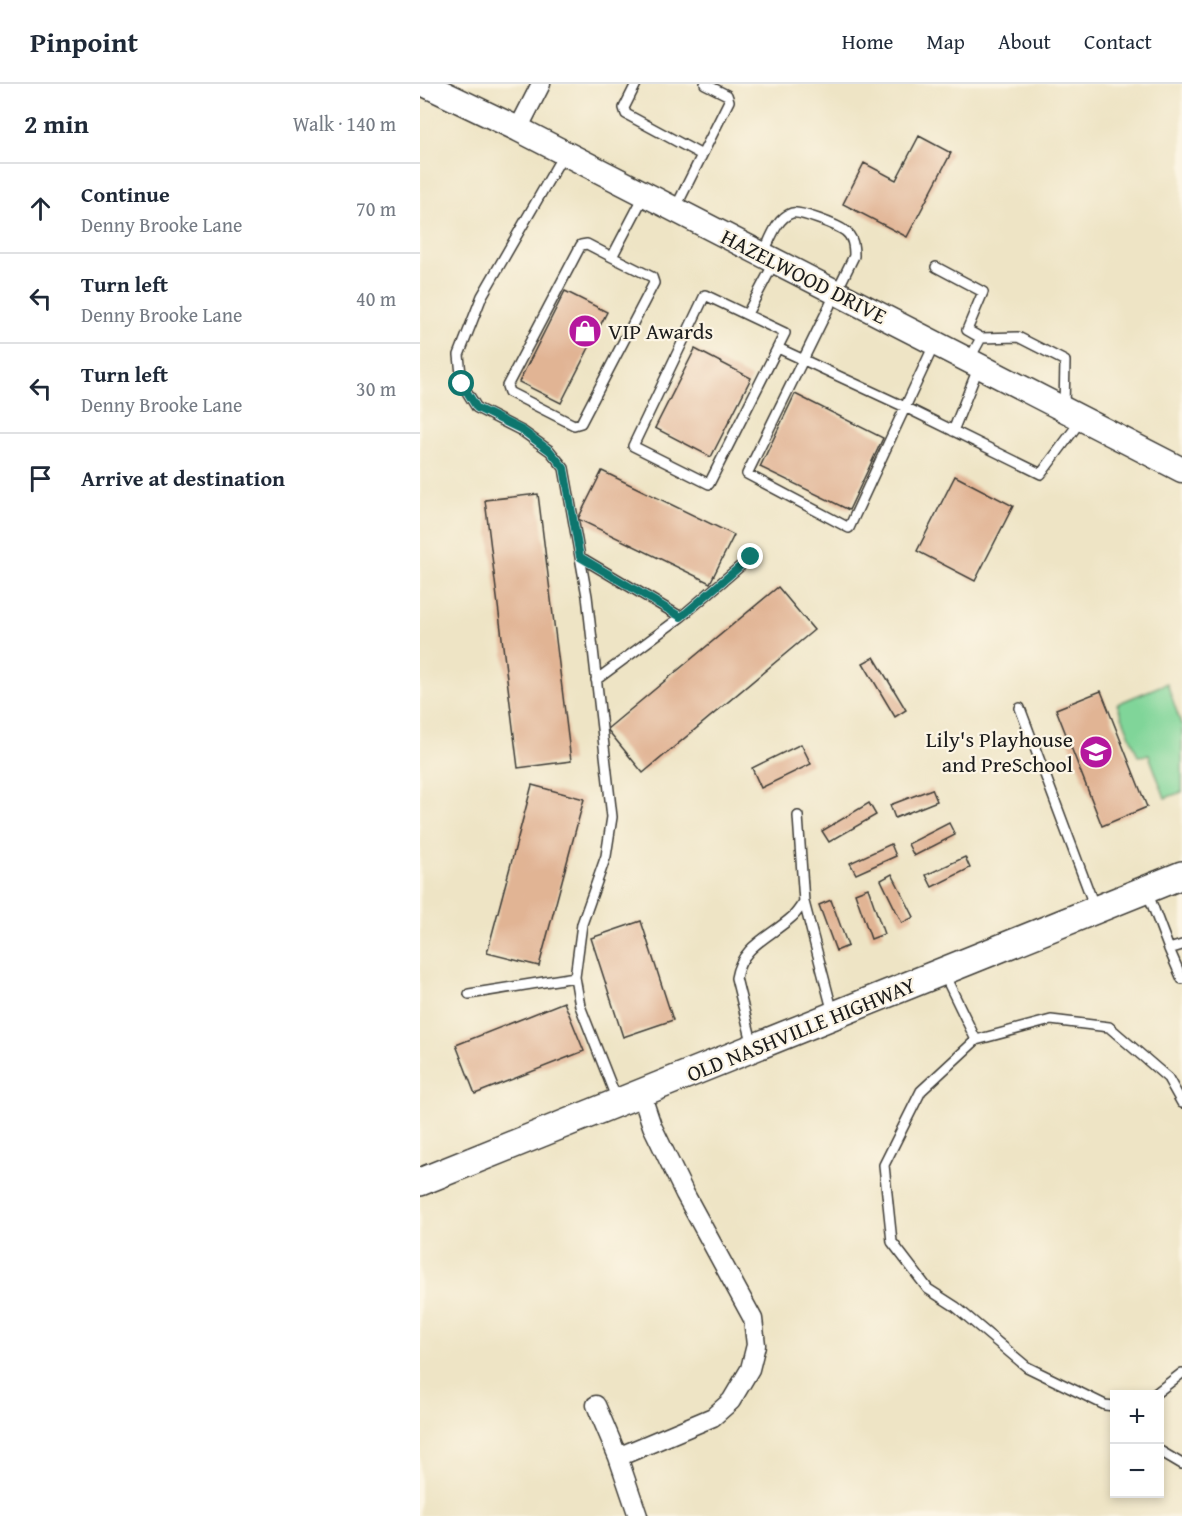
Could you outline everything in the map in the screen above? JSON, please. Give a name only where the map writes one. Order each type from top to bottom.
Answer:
[{"type":"main road","name":"OLD NASHVILLE HIGHWAY","points":[[420,1182],[1182,875]]},
{"type":"street","name":"HAZELWOOD DRIVE","points":[[424,84],[518,129],[1182,470]]},
{"type":"street","points":[[518,129],[541,84]]},
{"type":"street","points":[[618,1457],[713,1417],[731,1401],[750,1369],[756,1345],[753,1318],[685,1194],[652,1126],[629,1098]]},
{"type":"street","points":[[596,1405],[618,1457],[638,1516]]},
{"type":"lane","points":[[636,84],[624,108],[626,114],[702,155]]},
{"type":"lane","points":[[675,209],[729,101],[727,95],[705,84]]},
{"type":"lane","points":[[564,153],[482,296],[459,355],[462,384],[477,408],[522,430],[550,451],[564,468],[587,596],[612,818],[606,856],[582,924],[574,977],[580,1006],[629,1098]]},
{"type":"lane","points":[[612,256],[645,194]]},
{"type":"lane","points":[[747,314],[769,258],[780,220],[792,213],[802,213],[845,231],[854,243],[854,256],[747,474],[849,528],[935,343]]},
{"type":"lane","points":[[588,244],[612,256],[652,276],[654,283],[581,423],[574,425],[509,392],[507,386],[581,245],[588,244]]},
{"type":"lane","points":[[778,348],[1041,474],[1073,414],[1065,361],[1018,337],[981,338],[967,330],[983,292],[936,267]]},
{"type":"lane","points":[[705,295],[747,314],[785,333],[710,484],[633,446],[705,295]]},
{"type":"lane","points":[[952,431],[981,338]]},
{"type":"lane","points":[[580,557],[681,617]]},
{"type":"lane","points":[[596,680],[681,617],[751,557]]},
{"type":"lane","points":[[1020,708],[1096,910]]},
{"type":"lane","points":[[798,816],[804,902],[834,1015]]},
{"type":"lane","points":[[1146,890],[1182,979]]},
{"type":"lane","points":[[753,1048],[736,978],[738,966],[744,954],[793,916],[804,902]]},
{"type":"lane","points":[[1169,949],[1182,945]]},
{"type":"lane","points":[[943,971],[976,1040]]},
{"type":"lane","points":[[469,994],[574,977]]},
{"type":"lane","points":[[1110,1406],[1027,1367],[957,1307],[928,1289],[892,1242],[884,1165],[921,1091],[976,1040],[1051,1020],[1109,1027],[1168,1078],[1182,1103]]},
{"type":"lane","points":[[1161,1390],[1182,1373]]},
{"type":"lane","points":[[1164,1453],[1182,1464]]},
{"type":"green space","points":[[1167,683],[1182,727],[1182,792],[1165,798],[1149,755],[1138,756],[1117,704]]},
{"type":"building","points":[[919,136],[951,153],[907,237],[843,204],[864,163],[896,180]]},
{"type":"building","points":[[565,291],[607,312],[561,403],[519,382]]},
{"type":"building","points":[[695,349],[751,378],[711,457],[655,428]]},
{"type":"building","points":[[795,394],[883,438],[849,510],[760,467]]},
{"type":"building","points":[[602,471],[734,535],[710,583],[578,519]]},
{"type":"building","points":[[955,476],[1013,506],[975,581],[917,551]]},
{"type":"building","points":[[538,494],[571,761],[518,768],[485,500]]},
{"type":"building","points":[[778,587],[814,630],[643,773],[607,729]]},
{"type":"building","points":[[874,657],[906,710],[895,717],[863,663]]},
{"type":"building","points":[[1101,691],[1147,807],[1102,826],[1056,709]]},
{"type":"building","points":[[801,744],[811,764],[761,788],[752,768]]},
{"type":"building","points":[[532,785],[584,799],[539,966],[487,953]]},
{"type":"building","points":[[932,789],[937,801],[895,818],[890,805]]},
{"type":"building","points":[[869,803],[876,815],[829,842],[822,831]]},
{"type":"building","points":[[949,823],[955,835],[914,856],[908,844]]},
{"type":"building","points":[[891,844],[896,856],[856,874],[850,863]]},
{"type":"building","points":[[965,857],[970,868],[932,887],[926,875]]},
{"type":"building","points":[[892,874],[914,917],[902,923],[881,880]]},
{"type":"building","points":[[868,888],[884,934],[871,939],[855,893]]},
{"type":"building","points":[[831,900],[848,946],[836,951],[819,905]]},
{"type":"building","points":[[641,921],[673,1020],[623,1037],[591,938]]},
{"type":"building","points":[[564,1002],[584,1051],[475,1094],[456,1045]]},
{"type":"place","name":"VIP Awards","points":[[585,331]]},
{"type":"place","name":"Lily's Playhouse and PreSchool","points":[[1096,752]]},
{"type":"route","points":[[462,384],[477,408],[522,430],[550,451],[564,468],[580,557],[681,617],[751,557]]}]
